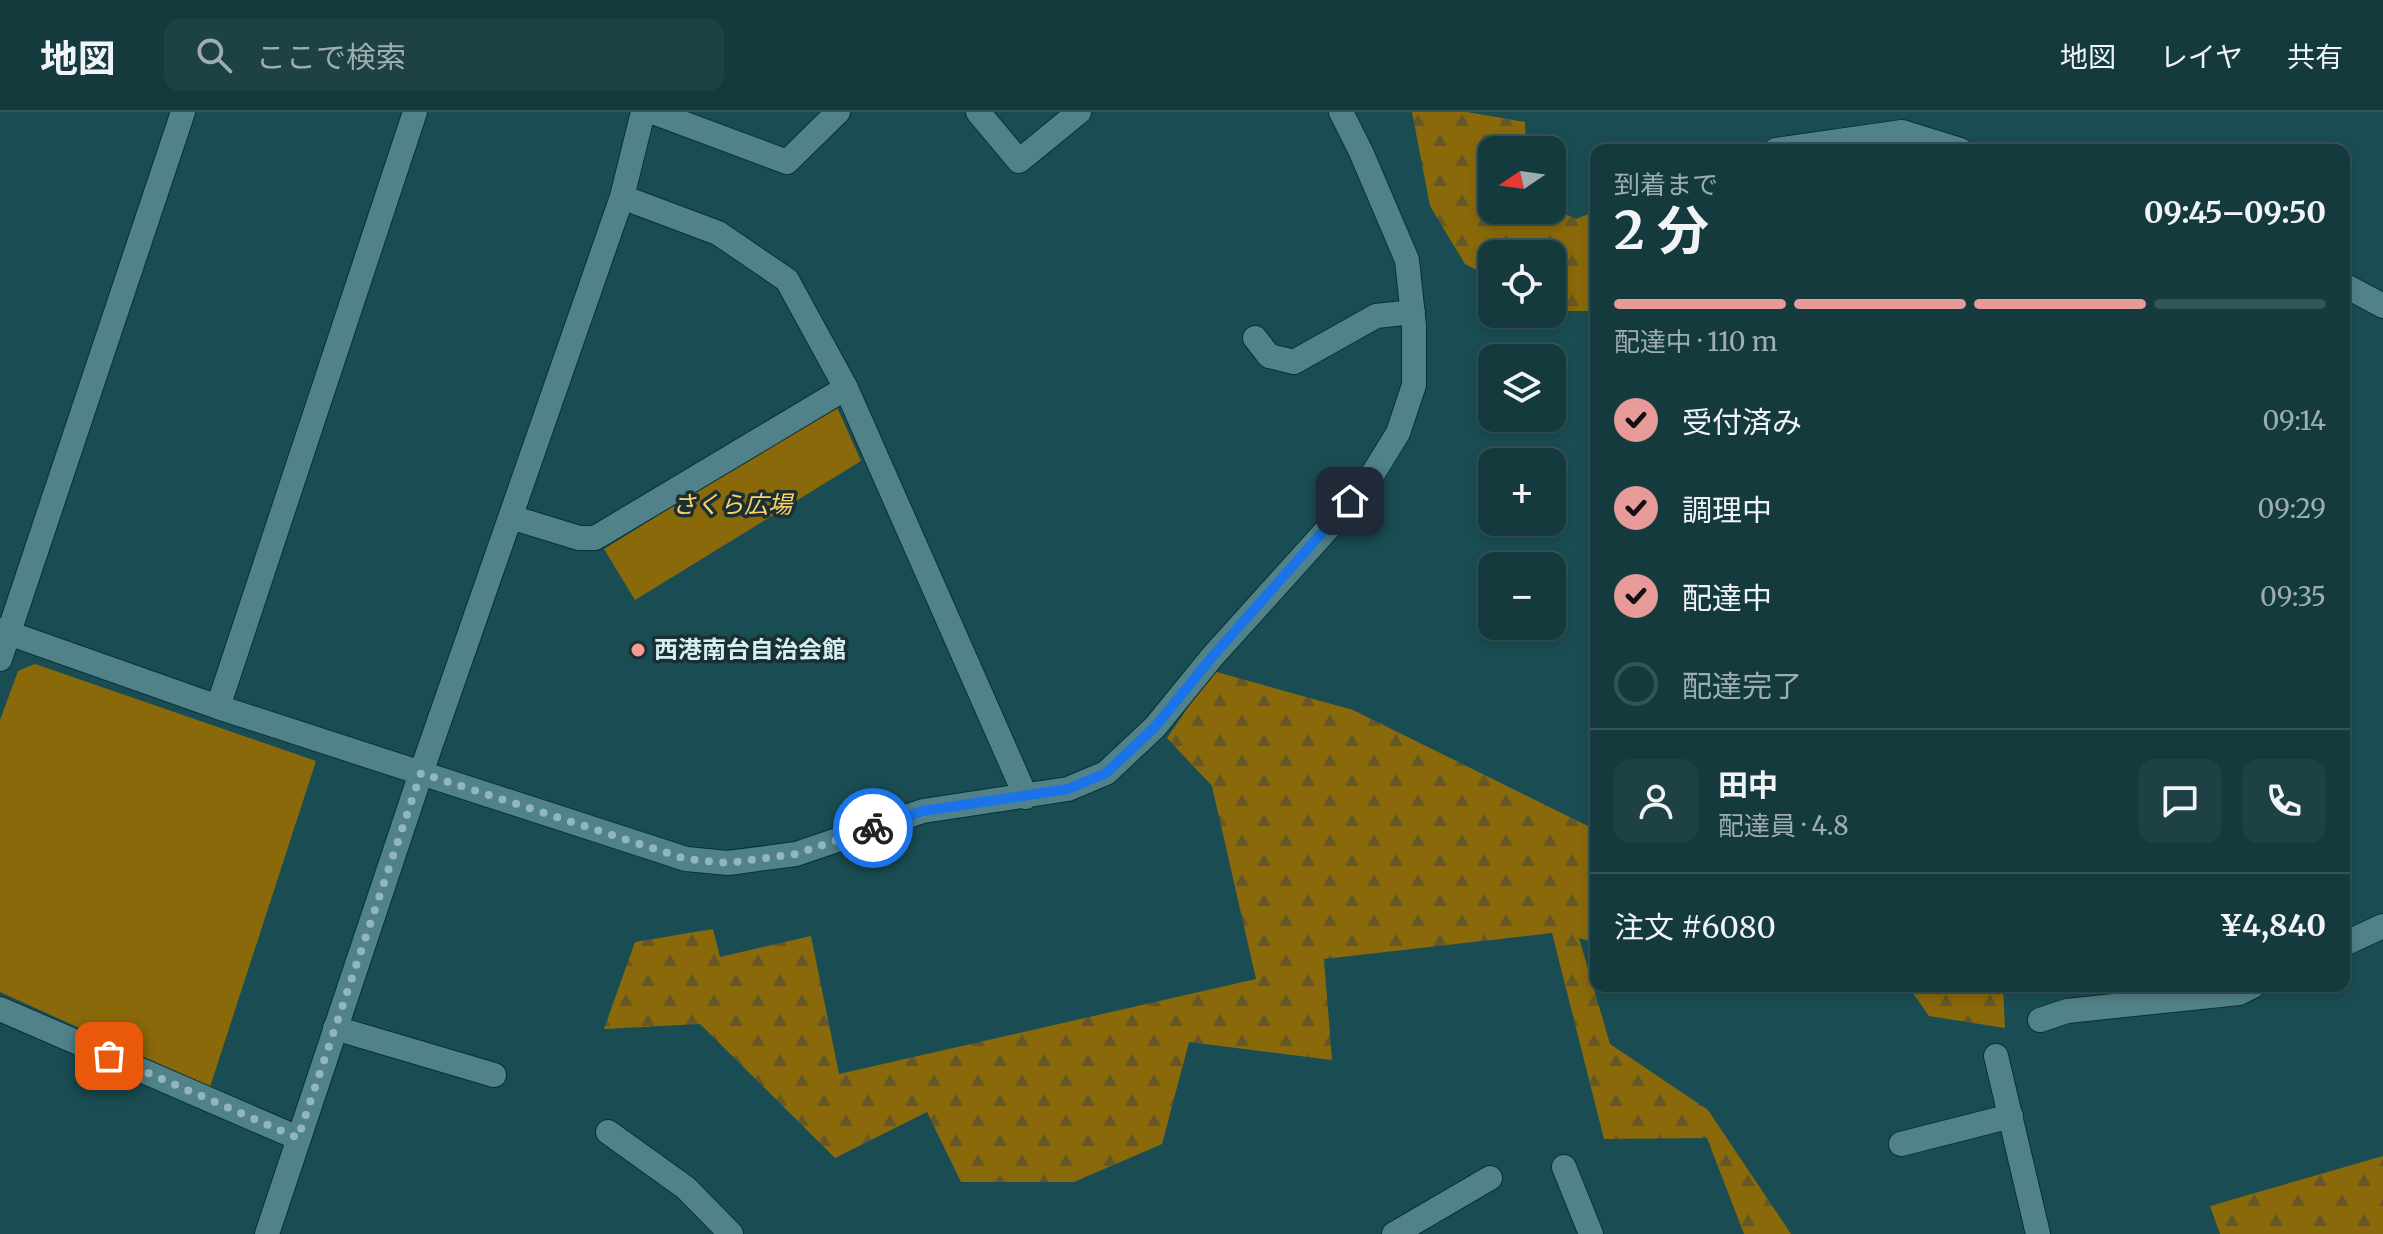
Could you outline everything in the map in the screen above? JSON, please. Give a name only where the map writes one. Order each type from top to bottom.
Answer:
[{"type":"street","points":[[0,659],[5,632],[183,112]]},
{"type":"street","points":[[218,707],[415,112]]},
{"type":"street","points":[[267,1234],[421,773],[622,197],[643,112]]},
{"type":"street","points":[[653,112],[787,162],[838,112]]},
{"type":"street","points":[[978,112],[1019,161],[1079,112]]},
{"type":"street","points":[[5,632],[218,707],[673,856],[728,863],[796,854],[923,811],[1068,789],[1106,773],[1155,727],[1212,657],[1332,524],[1374,472],[1398,433],[1414,385],[1413,312],[1407,260],[1341,112]]},
{"type":"street","points":[[1818,144],[1902,132],[1941,144]]},
{"type":"street","points":[[622,197],[718,233],[787,280],[846,388],[1026,797]]},
{"type":"street","points":[[2350,288],[2383,306]]},
{"type":"street","points":[[1255,338],[1269,356],[1294,362],[1376,316],[1413,312]]},
{"type":"street","points":[[511,517],[579,538],[595,538],[846,388]]},
{"type":"street","points":[[2350,941],[2383,926]]},
{"type":"street","points":[[2040,1020],[2067,1011],[2241,992]]},
{"type":"street","points":[[0,1009],[298,1138]]},
{"type":"street","points":[[335,1028],[494,1075]]},
{"type":"street","points":[[1996,1056],[2038,1234]]},
{"type":"street","points":[[1901,1144],[2011,1116]]},
{"type":"street","points":[[608,1132],[686,1188],[731,1234]]},
{"type":"street","points":[[1564,1167],[1591,1234]]},
{"type":"street","points":[[1394,1234],[1490,1178]]},
{"type":"green space","points":[[1412,112],[1467,112],[1525,122],[1526,136],[1478,136],[1478,224],[1566,224],[1566,214],[1576,219],[1590,213],[1590,311],[1566,311],[1566,240],[1478,240],[1478,271],[1465,264],[1430,206]]},
{"type":"green space","name":"さくら広場","points":[[836,405],[861,461],[635,600],[604,549]]},
{"type":"green space","points":[[35,664],[316,761],[210,1087],[0,992],[0,720],[18,671]]},
{"type":"green space","points":[[1213,671],[1353,710],[1590,827],[1590,941],[1579,938],[1590,976],[1590,992],[1595,992],[1610,1044],[1708,1110],[1791,1234],[1744,1234],[1707,1138],[1604,1139],[1552,933],[1324,959],[1332,1060],[1189,1042],[1162,1144],[1074,1182],[961,1182],[927,1112],[835,1158],[700,1024],[604,1029],[635,942],[713,929],[720,957],[811,936],[839,1074],[1256,979],[1212,786],[1167,738]]},
{"type":"green space","points":[[1912,992],[2003,992],[2005,1028],[1929,1016]]},
{"type":"green space","points":[[2383,1156],[2383,1234],[2220,1234],[2210,1206]]},
{"type":"way so far","points":[[109,1056],[298,1138],[421,773],[686,859],[728,863],[796,854],[873,828]]},
{"type":"place","name":"西港南台自治会館","points":[[638,650]]},
{"type":"route","points":[[873,828],[923,811],[1068,789],[1106,773],[1155,727],[1212,657],[1350,501]]}]
